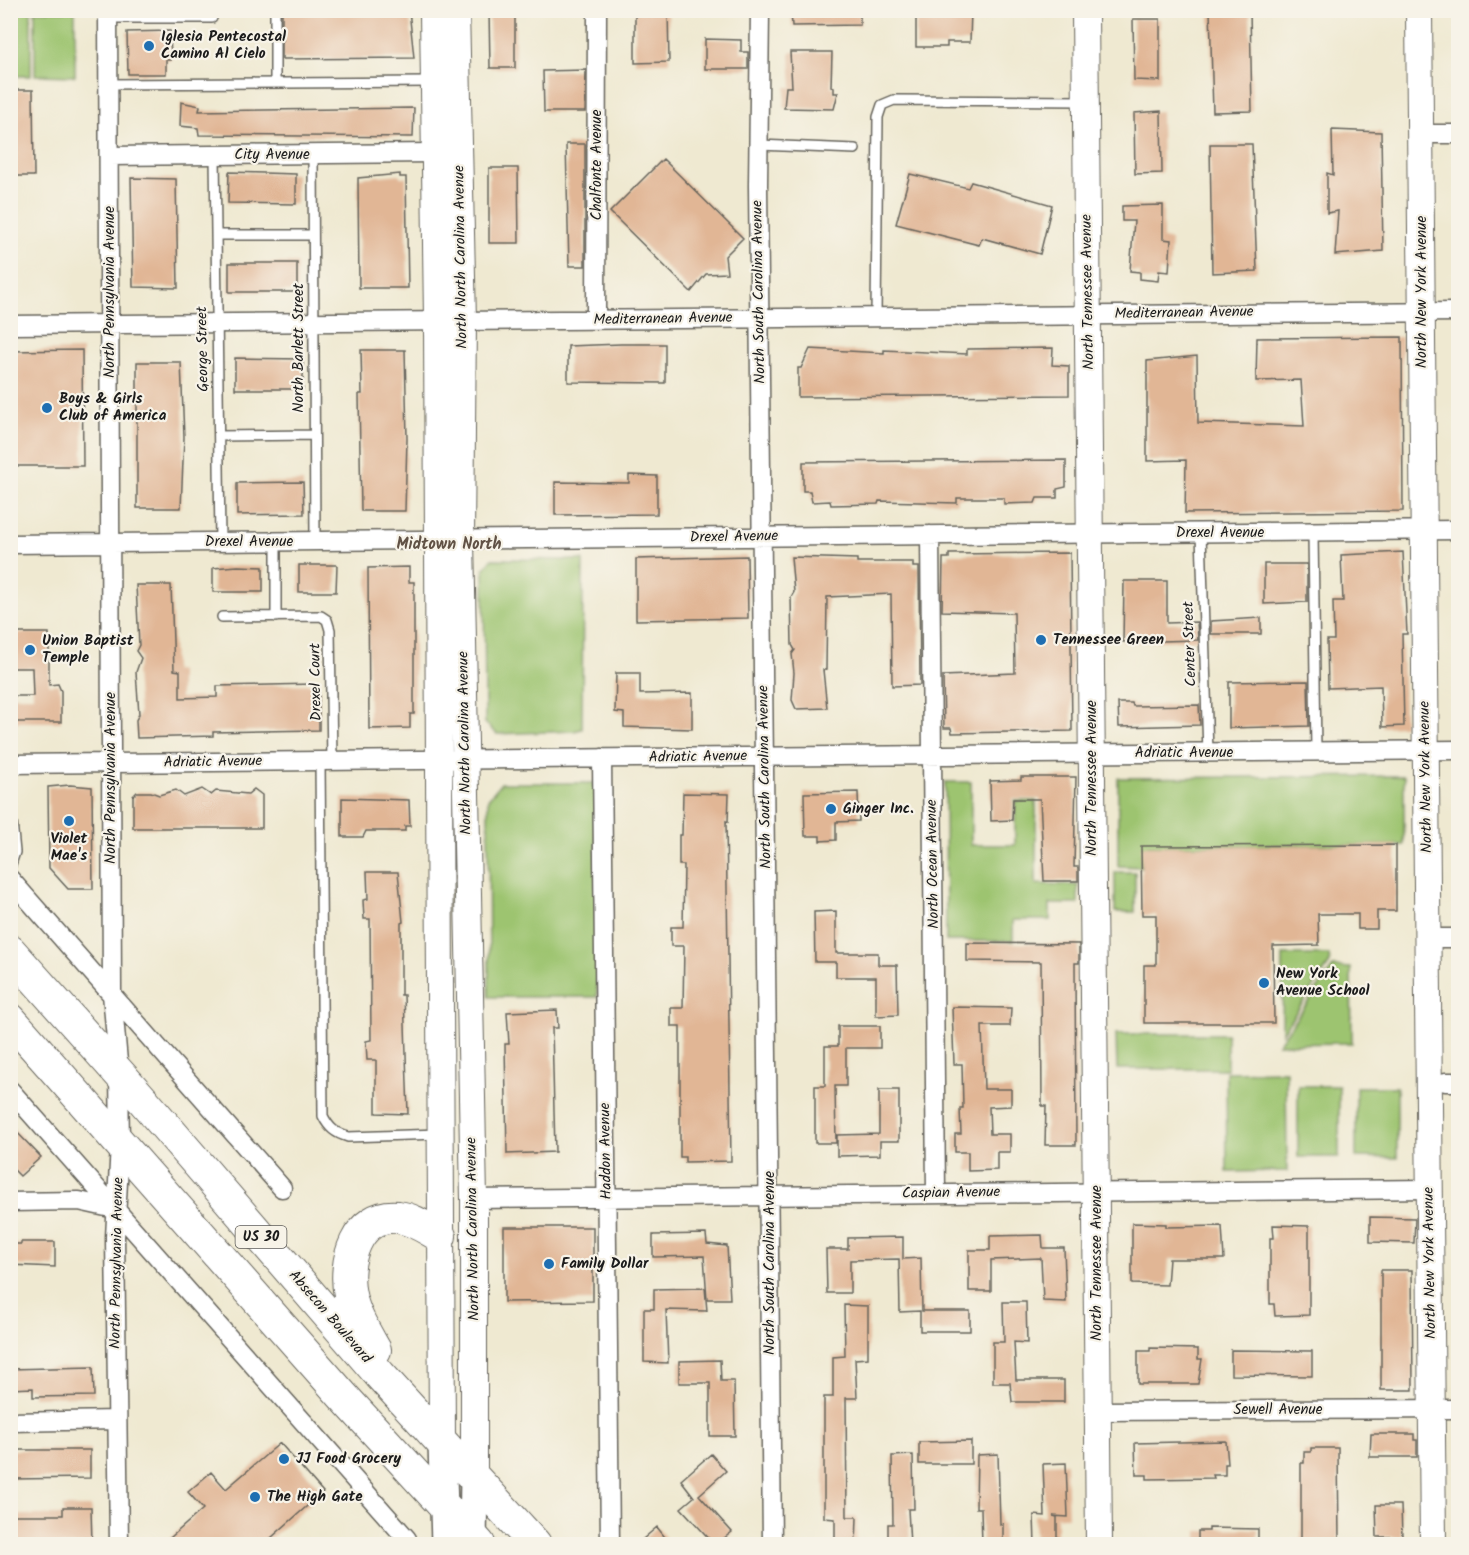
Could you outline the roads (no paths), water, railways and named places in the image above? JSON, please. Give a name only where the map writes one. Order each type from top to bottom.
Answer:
[{"type":"highway","name":"Absecon Boulevard","points":[[10,951],[442,1443],[535,1545]]},
{"type":"highway","name":"US 30","points":[[10,1019],[444,1506],[467,1543]]},
{"type":"highway","points":[[404,1400],[353,1307],[348,1283],[351,1255],[354,1244],[365,1229],[388,1217],[415,1222],[440,1236]]},
{"type":"main road","points":[[442,1443],[444,1506]]},
{"type":"main road","points":[[467,1543],[474,1476]]},
{"type":"street","name":"North North Carolina Avenue","points":[[433,10],[437,321],[449,540],[465,758],[474,1199],[474,1476]]},
{"type":"street","name":"North North Carolina Avenue","points":[[442,1443],[440,759],[449,540],[463,321],[456,10]]},
{"type":"street","name":"Chalfonte Avenue","points":[[596,320],[597,10]]},
{"type":"street","name":"North South Carolina Avenue","points":[[760,10],[760,318],[772,1545]]},
{"type":"street","name":"North Tennessee Avenue","points":[[1085,10],[1099,1545]]},
{"type":"street","name":"North New York Avenue","points":[[1419,10],[1433,1545]]},
{"type":"street","name":"North Pennsylvania Avenue","points":[[108,14],[112,994],[119,1073],[120,1145],[115,1209],[119,1545]]},
{"type":"street","points":[[1420,134],[1458,134]]},
{"type":"street","name":"City Avenue","points":[[108,156],[435,153]]},
{"type":"street","name":"Mediterranean Avenue","points":[[10,325],[1458,312]]},
{"type":"street","name":"Drexel Avenue","points":[[10,544],[1458,530]]},
{"type":"street","name":"North Ocean Avenue","points":[[930,535],[936,1194]]},
{"type":"street","name":"Adriatic Avenue","points":[[10,764],[1458,750]]},
{"type":"street","name":"Haddon Avenue","points":[[602,758],[610,1545]]},
{"type":"street","points":[[10,879],[282,1188]]},
{"type":"street","points":[[1427,938],[1458,938]]},
{"type":"street","points":[[10,1090],[407,1539]]},
{"type":"street","name":"Caspian Avenue","points":[[474,1199],[1429,1190]]},
{"type":"street","points":[[10,1202],[86,1202],[115,1209]]},
{"type":"street","name":"Sewell Avenue","points":[[1097,1411],[1458,1409]]},
{"type":"street","points":[[10,1422],[117,1420]]},
{"type":"lane","points":[[275,10],[275,82]]},
{"type":"lane","points":[[108,14],[212,18]]},
{"type":"lane","points":[[108,84],[434,82]]},
{"type":"lane","points":[[876,317],[878,117],[882,105],[894,100],[1087,101]]},
{"type":"lane","points":[[759,145],[855,149]]},
{"type":"lane","name":"North Barlett Street","points":[[313,154],[315,542]]},
{"type":"lane","name":"George Street","points":[[214,155],[218,235],[220,542]]},
{"type":"lane","points":[[218,235],[313,235]]},
{"type":"lane","points":[[219,436],[314,435]]},
{"type":"lane","points":[[1313,533],[1316,752]]},
{"type":"lane","name":"Center Street","points":[[1201,534],[1208,753]]},
{"type":"lane","points":[[276,542],[276,617]]},
{"type":"lane","name":"Drexel Court","points":[[222,617],[321,616],[327,620],[330,630],[326,761]]},
{"type":"lane","points":[[326,761],[323,1116],[328,1126],[336,1133],[348,1137],[441,1134]]},
{"type":"lane","points":[[10,801],[15,852],[10,867]]},
{"type":"place","name":"Iglesia Pentecostal Camino Al Cielo","points":[[149,46]]},
{"type":"place","name":"Boys & Girls Club of America","points":[[47,408]]},
{"type":"place","name":"Tennessee Green","points":[[1041,640]]},
{"type":"place","name":"Union Baptist Temple","points":[[30,650]]},
{"type":"place","name":"Ginger Inc.","points":[[831,809]]},
{"type":"place","name":"Violet Mae's","points":[[69,821]]},
{"type":"place","name":"New York Avenue School","points":[[1264,983]]},
{"type":"place","name":"Family Dollar","points":[[549,1264]]},
{"type":"place","name":"JJ Food Grocery","points":[[284,1459]]},
{"type":"place","name":"The High Gate","points":[[255,1497]]},
{"type":"district","name":"Midtown North","points":[[449,544]]}]
